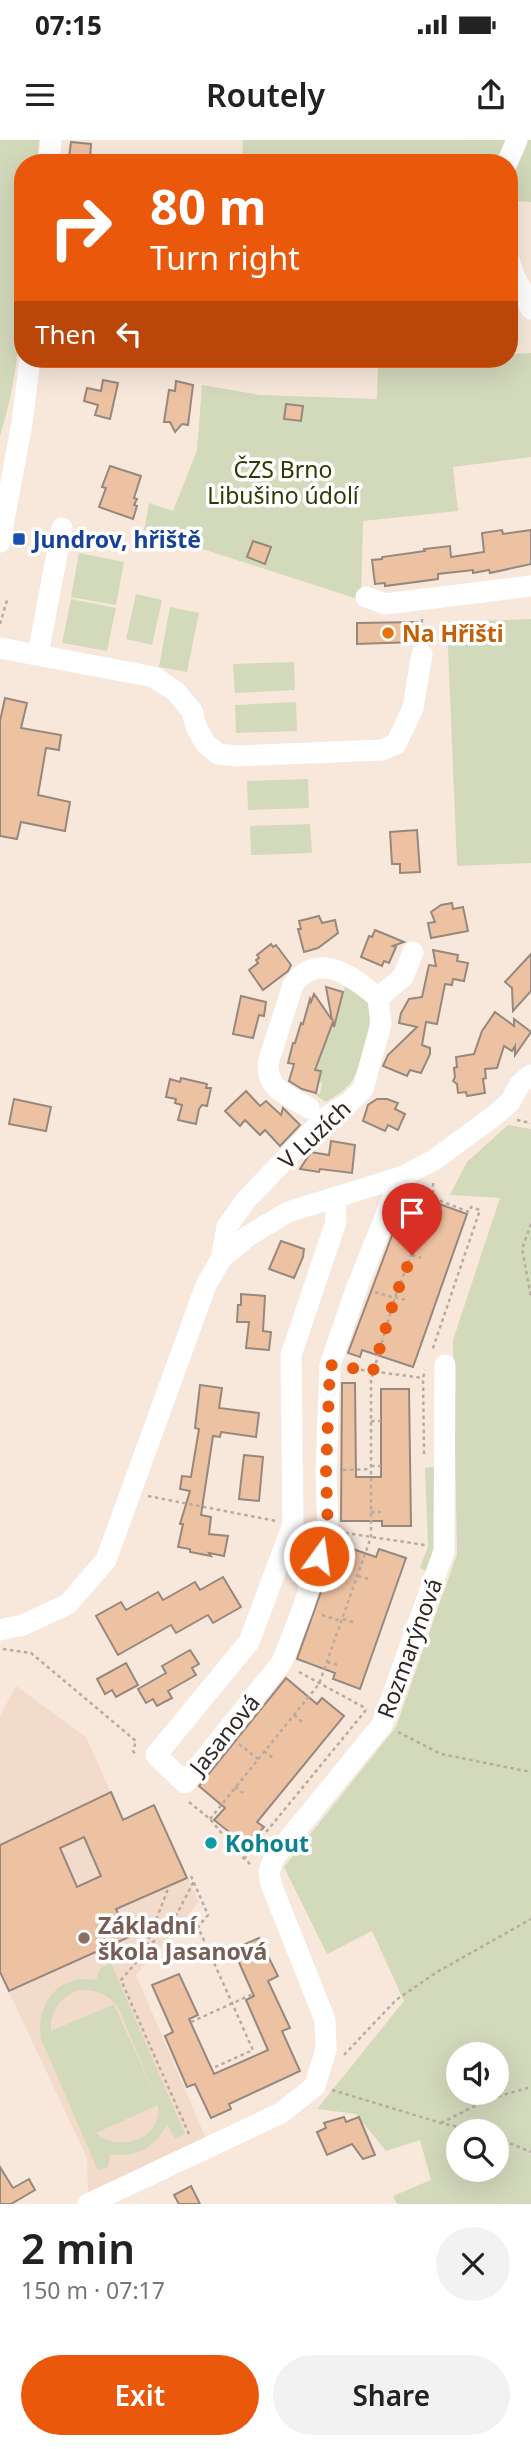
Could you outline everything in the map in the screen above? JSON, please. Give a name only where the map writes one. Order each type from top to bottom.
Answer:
[{"type":"street","points":[[518,283],[531,309]]},
{"type":"street","points":[[0,542],[22,423],[29,368]]},
{"type":"street","points":[[38,654],[62,528]]},
{"type":"street","points":[[366,597],[385,604],[531,586]]},
{"type":"street","points":[[0,648],[154,677],[176,692],[192,711],[205,743],[218,754],[238,756],[382,750],[396,744],[413,708],[422,654]]},
{"type":"street","points":[[378,998],[403,977],[413,952]]},
{"type":"street","name":"V Luzích","points":[[220,1259],[227,1227],[246,1200],[325,1118],[351,1101],[363,1089],[381,1024],[378,998],[340,970],[324,966],[298,978],[293,985],[268,1063],[268,1075],[273,1086],[309,1108]]},
{"type":"street","points":[[0,1630],[23,1625],[68,1604],[106,1560],[206,1285],[220,1259],[248,1236],[288,1212],[401,1177],[434,1160],[510,1102],[520,1084],[531,1075]]},
{"type":"street","name":"Jasanová","points":[[335,1197],[336,1222],[291,1355],[293,1524],[249,1642],[156,1755],[185,1783],[282,1662],[328,1531],[326,1472],[330,1365],[357,1287],[401,1177]]},
{"type":"street","name":"Rozmarýnová","points":[[315,2086],[326,2049],[325,2020],[271,1884],[270,1871],[275,1856],[382,1725],[444,1551],[434,1361]]},
{"type":"street","points":[[293,1524],[328,1531]]},
{"type":"street","points":[[249,1642],[282,1662]]},
{"type":"street","points":[[88,2204],[281,2113],[315,2086]]},
{"type":"path","points":[[0,624],[8,597]]},
{"type":"path","points":[[210,1819],[319,1684],[327,1662],[371,1537],[373,1371],[395,1298],[433,1198],[469,1212],[471,1207],[480,1210],[434,1361],[423,1378],[424,1460]]},
{"type":"path","points":[[531,1224],[522,1249],[531,1297]]},
{"type":"path","points":[[412,1255],[421,1258]]},
{"type":"path","points":[[377,1293],[406,1300]]},
{"type":"path","points":[[382,1340],[391,1343]]},
{"type":"path","points":[[330,1365],[423,1378]]},
{"type":"path","points":[[371,1421],[381,1421]]},
{"type":"path","points":[[352,1470],[381,1466]]},
{"type":"path","points":[[142,1495],[293,1524]]},
{"type":"path","points":[[371,1512],[381,1512]]},
{"type":"path","points":[[362,1535],[425,1545],[426,1542]]},
{"type":"path","points":[[357,1576],[368,1579]]},
{"type":"path","points":[[324,1616],[353,1622]]},
{"type":"path","points":[[0,1648],[15,1653],[30,1653],[136,1741],[133,1751],[140,1760]]},
{"type":"path","points":[[327,1662],[338,1665]]},
{"type":"path","points":[[198,1810],[210,1819],[244,1859],[367,1709],[308,1677]]},
{"type":"path","points":[[293,1715],[302,1722]]},
{"type":"path","points":[[382,1725],[441,1754],[531,1772]]},
{"type":"path","points":[[243,1748],[258,1759]]},
{"type":"path","points":[[264,1751],[273,1758]]},
{"type":"path","points":[[235,1787],[243,1794]]},
{"type":"path","points":[[191,1876],[208,1915],[198,1927],[253,2050],[213,2068]]},
{"type":"path","points":[[188,2134],[121,1980],[177,1914],[194,1881]]},
{"type":"path","points":[[143,1954],[169,1886]]},
{"type":"path","points":[[342,2057],[396,2000],[437,1972],[531,1919]]},
{"type":"path","points":[[191,2022],[253,1994]]},
{"type":"path","points":[[315,2086],[350,2094],[446,2124]]},
{"type":"path","points":[[441,2123],[489,2099],[531,2087]]},
{"type":"path","points":[[509,2143],[529,2151]]},
{"type":"shaded area","name":"Základní škola Jasanová","points":[[16,1686],[86,1737],[123,1819],[154,1805],[199,1902],[136,1975],[207,2141],[88,2199],[87,2158],[0,1973],[0,1716]]},
{"type":"green space","points":[[0,140],[39,140],[38,154],[14,154],[15,368],[0,436]]},
{"type":"green space","points":[[243,140],[531,140],[531,202],[518,201],[518,154],[242,154]]},
{"type":"green space","name":"ČZS Brno Libušino údolí","points":[[531,353],[531,457],[453,467],[458,511],[363,521],[361,600],[144,530],[149,503],[173,511],[197,450],[202,385],[260,395],[377,399],[378,368],[518,368],[518,354]]},
{"type":"green space","points":[[79,553],[124,562],[116,605],[71,597]]},
{"type":"green space","points":[[136,594],[162,600],[152,645],[126,639]]},
{"type":"green space","points":[[71,599],[116,608],[107,651],[62,643]]},
{"type":"green space","points":[[170,607],[199,613],[187,672],[159,667]]},
{"type":"green space","points":[[531,619],[531,863],[457,866],[447,622]]},
{"type":"green space","points":[[294,662],[295,690],[235,693],[233,664]]},
{"type":"green space","points":[[296,702],[297,731],[236,733],[235,705]]},
{"type":"green space","points":[[308,779],[309,808],[248,810],[247,781]]},
{"type":"green space","points":[[310,824],[312,853],[251,855],[250,826]]},
{"type":"green space","points":[[345,987],[365,997],[369,1005],[369,1026],[364,1051],[352,1081],[326,1102],[314,1094],[320,1093],[322,1083],[319,1081],[321,1071],[316,1070],[327,1030],[331,1031]]},
{"type":"green space","points":[[508,1125],[531,1129],[531,2204],[397,2204],[393,2196],[431,2180],[420,2140],[386,2151],[356,2114],[317,2109],[404,2001],[372,1931],[327,1954],[284,1867],[396,1727],[457,1554],[453,1340],[500,1198],[450,1195],[467,1162]]},
{"type":"green space","points":[[434,1467],[435,1546],[426,1571],[420,1568],[428,1546],[425,1468]]},
{"type":"green space","points":[[111,1963],[185,2134],[175,2138],[167,2124],[157,2139],[144,2150],[129,2154],[110,2154],[108,2167],[98,2171],[41,2039],[40,2026],[46,2003],[52,1994],[71,1981],[96,1980],[100,1968]],"holes":[[[80,1990],[101,1993],[118,2007],[158,2103],[114,2004],[51,2031],[52,2017],[58,2005],[67,1996]],[[158,2105],[153,2127],[138,2140],[116,2142],[96,2133]]]},
{"type":"building","points":[[71,142],[91,144],[90,154],[70,154]]},
{"type":"building","points":[[103,380],[118,383],[110,419],[95,415],[98,405],[84,401],[87,388],[101,391]]},
{"type":"building","points":[[176,381],[193,385],[188,425],[182,424],[175,432],[170,422],[164,422],[169,390],[175,391]]},
{"type":"building","points":[[286,404],[303,406],[301,421],[284,419]]},
{"type":"building","points":[[110,466],[141,476],[134,498],[137,499],[134,505],[137,506],[133,519],[99,507],[106,488],[102,487]]},
{"type":"building","points":[[502,530],[503,534],[531,530],[531,564],[490,573],[489,570],[473,573],[473,570],[438,574],[438,579],[385,586],[385,583],[375,584],[372,560],[450,546],[451,557],[484,552],[482,533]]},
{"type":"building","points":[[253,541],[271,547],[265,564],[247,557]]},
{"type":"building","name":"Na Hřišti","points":[[418,622],[418,642],[357,644],[357,623]]},
{"type":"building","points":[[5,698],[27,703],[21,728],[61,735],[59,750],[46,748],[38,795],[70,802],[65,831],[21,822],[17,839],[0,836],[0,721]]},
{"type":"building","points":[[417,830],[420,872],[400,873],[400,864],[392,864],[390,832]]},
{"type":"building","points":[[452,903],[453,909],[463,907],[468,931],[431,938],[428,923],[435,922],[431,912],[441,905]]},
{"type":"building","points":[[319,916],[322,923],[335,920],[338,933],[318,948],[304,952],[298,929],[301,929],[299,921]]},
{"type":"building","points":[[375,930],[404,942],[393,946],[396,947],[389,963],[384,961],[382,966],[361,957],[369,936],[372,937]]},
{"type":"building","points":[[271,944],[273,947],[276,945],[291,965],[288,971],[263,990],[249,970],[258,963],[257,955]]},
{"type":"building","points":[[433,950],[458,955],[457,961],[468,963],[464,981],[453,979],[452,985],[445,984],[437,1024],[426,1022],[422,1045],[430,1048],[430,1054],[421,1073],[410,1070],[407,1076],[383,1066],[388,1055],[417,1027],[399,1023],[401,1013],[409,999],[422,997],[429,965],[436,966]]},
{"type":"building","points":[[531,954],[531,991],[513,1011],[512,988],[505,982]]},
{"type":"building","points":[[326,987],[343,992],[334,1027],[333,1022],[315,1070],[321,1071],[316,1093],[289,1081],[294,1064],[288,1063],[293,1043],[314,994],[332,1020]]},
{"type":"building","points":[[241,996],[266,1002],[264,1016],[259,1015],[253,1038],[233,1034]]},
{"type":"building","points":[[495,1012],[514,1026],[514,1019],[531,1032],[515,1055],[515,1046],[512,1051],[504,1046],[497,1068],[485,1069],[485,1093],[467,1096],[466,1092],[458,1093],[457,1084],[453,1081],[454,1068],[457,1067],[456,1057],[474,1054],[482,1031]]},
{"type":"building","points":[[181,1078],[207,1084],[206,1088],[211,1088],[207,1106],[202,1105],[199,1109],[196,1124],[178,1120],[182,1105],[175,1103],[176,1099],[166,1097],[170,1079],[180,1082]]},
{"type":"building","points":[[246,1091],[260,1106],[266,1101],[281,1115],[283,1108],[300,1125],[280,1146],[265,1130],[260,1135],[245,1120],[240,1126],[225,1111]]},
{"type":"building","points":[[14,1099],[51,1107],[46,1131],[9,1124]]},
{"type":"building","points":[[377,1099],[398,1103],[395,1109],[405,1114],[398,1130],[388,1125],[385,1131],[363,1121],[368,1105]]},
{"type":"building","points":[[331,1141],[355,1145],[352,1173],[300,1169],[311,1152],[329,1155]]},
{"type":"building","points":[[434,1202],[467,1214],[413,1367],[362,1350],[360,1357],[348,1353],[397,1222],[424,1233]]},
{"type":"building","points":[[281,1241],[304,1249],[294,1278],[269,1269]]},
{"type":"building","points":[[241,1294],[265,1296],[263,1331],[271,1332],[269,1350],[246,1348],[249,1322],[237,1322]]},
{"type":"building","points":[[342,1383],[355,1383],[356,1477],[381,1477],[381,1389],[409,1389],[411,1526],[382,1526],[382,1521],[341,1521]]},
{"type":"building","points":[[200,1385],[222,1388],[219,1408],[259,1413],[256,1437],[221,1432],[220,1437],[213,1436],[201,1515],[211,1517],[209,1534],[228,1536],[224,1556],[190,1552],[190,1549],[178,1547],[183,1524],[180,1524],[190,1491],[180,1489],[182,1476],[191,1477],[199,1429],[195,1428]]},
{"type":"building","points":[[244,1455],[263,1457],[259,1501],[239,1499]]},
{"type":"building","points":[[338,1544],[376,1557],[379,1549],[406,1558],[360,1689],[333,1679],[335,1673],[297,1659]]},
{"type":"building","points":[[223,1577],[241,1607],[213,1623],[208,1615],[176,1633],[171,1625],[118,1655],[96,1616],[121,1602],[126,1610],[158,1592],[163,1600],[195,1582],[200,1590]]},
{"type":"building","points":[[190,1650],[199,1664],[192,1668],[196,1675],[168,1691],[172,1698],[157,1706],[153,1699],[146,1703],[138,1689],[166,1673],[162,1666]]},
{"type":"building","points":[[126,1663],[138,1685],[116,1697],[112,1690],[105,1694],[97,1679]]},
{"type":"building","points":[[286,1678],[317,1704],[322,1698],[344,1716],[257,1822],[264,1827],[247,1846],[214,1820],[225,1808],[199,1786]]},
{"type":"building","points":[[111,1792],[123,1820],[154,1805],[187,1878],[116,1909],[129,1937],[9,1991],[0,1972],[0,1845]],"holes":[[[84,1837],[101,1876],[77,1887],[60,1848]]]},
{"type":"building","points":[[259,1938],[278,1976],[268,1981],[290,2028],[282,2031],[300,2071],[229,2104],[231,2109],[211,2118],[195,2084],[187,2087],[165,2036],[173,2032],[152,1985],[179,1974],[198,2015],[189,2019],[214,2074],[268,2050],[246,2000],[254,1996],[233,1949]]},
{"type":"building","points":[[344,2117],[346,2122],[359,2117],[375,2155],[363,2159],[352,2144],[327,2155],[317,2132],[326,2128],[324,2123]]},
{"type":"building","points":[[0,2167],[13,2188],[29,2179],[35,2190],[11,2204],[0,2204]]},
{"type":"building","points":[[191,2186],[200,2204],[179,2204],[174,2195]]},
{"type":"place","name":"Jundrov, hřiště","points":[[19,539]]},
{"type":"place","name":"Na Hřišti","points":[[388,633]]},
{"type":"place","name":"Kohout","points":[[211,1843]]},
{"type":"place","name":"Základní škola Jasanová","points":[[84,1938]]},
{"type":"route","points":[[319,1556],[328,1531],[326,1472],[330,1365],[373,1371],[395,1297],[412,1255]]}]
